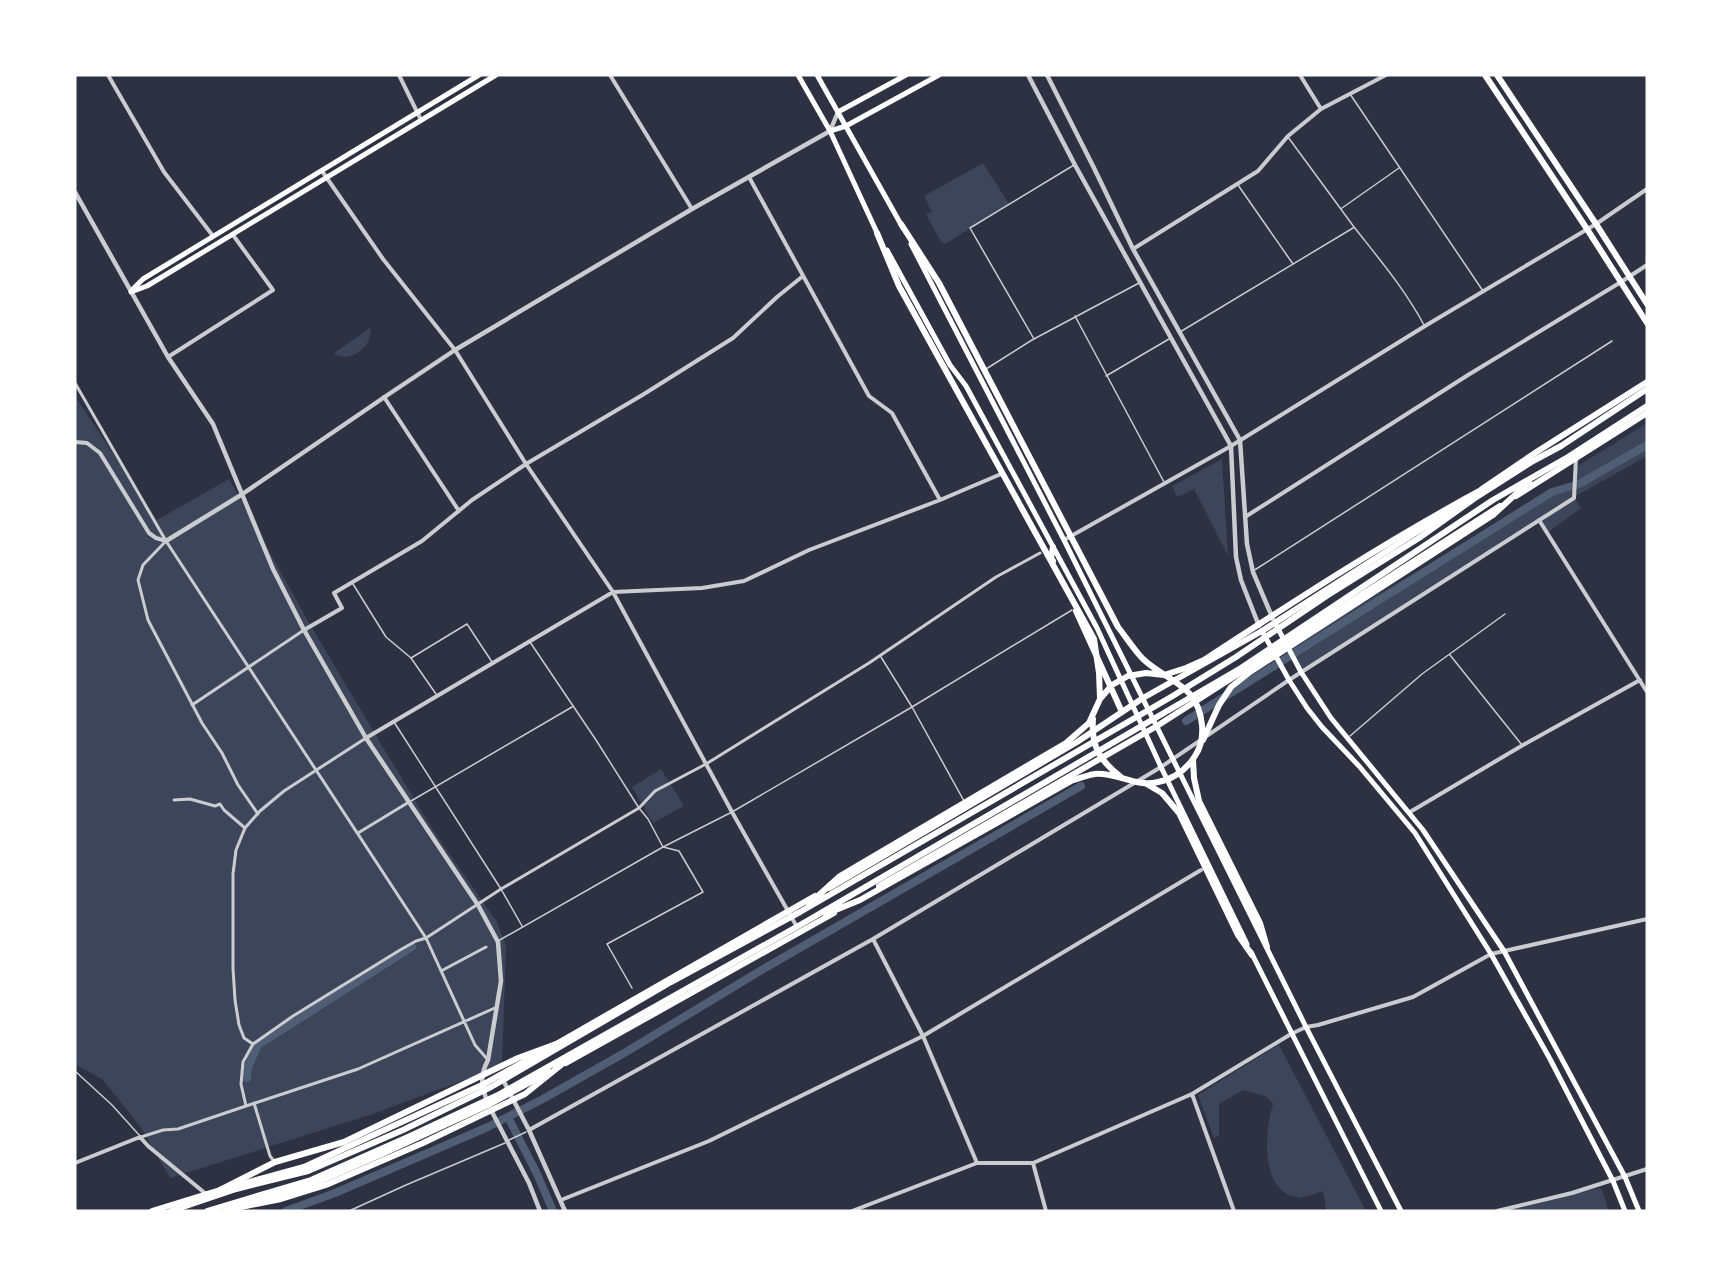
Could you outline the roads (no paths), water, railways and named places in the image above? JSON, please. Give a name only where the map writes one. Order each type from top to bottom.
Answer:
[{"type":"main road","points":[[131,291],[143,279],[480,75]]},
{"type":"main road","points":[[131,291],[147,286],[496,75]]},
{"type":"main road","points":[[798,75],[830,131],[899,286],[1094,639],[1100,699]]},
{"type":"main road","points":[[817,75],[901,224],[1064,540],[1306,1027],[1401,1211]]},
{"type":"main road","points":[[838,112],[906,75]]},
{"type":"main road","points":[[830,131],[846,126],[939,75]]},
{"type":"main road","points":[[1485,75],[1647,322]]},
{"type":"main road","points":[[1497,75],[1647,304]]},
{"type":"main road","points":[[901,224],[939,283],[1118,627],[1142,659],[1180,684],[1193,698],[1201,715],[1203,733],[1198,751]]},
{"type":"main road","points":[[877,233],[950,365],[966,386],[1097,628],[1252,956],[1381,1211]]},
{"type":"main road","points":[[152,1211],[304,1167],[501,1076],[789,912],[1077,742],[1143,698],[1262,631],[1439,519],[1538,451],[1647,382]]},
{"type":"main road","points":[[800,912],[840,876],[1066,743],[1089,723],[1100,699],[1112,685],[1128,676],[1146,673],[1164,675],[1204,660],[1322,583],[1422,522],[1561,446],[1647,389]]},
{"type":"main road","points":[[206,1194],[209,1211],[311,1180],[498,1095],[807,921],[1241,668],[1483,507],[1568,457],[1647,406]]},
{"type":"main road","points":[[225,1210],[316,1183],[511,1094],[800,933],[944,847],[1157,726],[1274,655],[1339,608],[1647,413]]},
{"type":"main road","points":[[171,1211],[236,1189],[308,1171],[403,1130],[491,1087],[671,982],[800,912],[1171,697],[1419,538],[1475,498],[1533,461]]},
{"type":"main road","points":[[807,921],[860,900],[1072,780],[1096,774],[1121,777],[1138,783],[1157,783],[1174,777],[1188,766],[1198,751],[1230,687],[1493,514],[1538,473]]},
{"type":"main road","points":[[1053,547],[1051,558],[1122,712]]},
{"type":"main road","points":[[1275,623],[1300,670],[1326,711],[1410,812],[1504,951],[1625,1178],[1639,1211]]},
{"type":"main road","points":[[1262,631],[1285,674],[1307,708],[1415,833],[1491,954],[1550,1059],[1613,1180],[1626,1211]]},
{"type":"main road","points":[[1093,716],[1092,734],[1097,751],[1107,766],[1121,777]]},
{"type":"main road","points":[[1193,759],[1199,801],[1260,923],[1267,948]]},
{"type":"main road","points":[[1144,783],[1162,793],[1179,813],[1239,935],[1252,956]]},
{"type":"main road","points":[[220,1190],[274,1162],[344,1142],[518,1058],[579,1036]]},
{"type":"main road","points":[[225,1210],[281,1199],[326,1185],[423,1143],[525,1094],[585,1046]]},
{"type":"main road","points":[[220,1190],[225,1210]]},
{"type":"street","points":[[108,75],[164,172],[213,236]]},
{"type":"street","points":[[399,75],[422,120]]},
{"type":"street","points":[[610,75],[692,209]]},
{"type":"street","points":[[1028,75],[1075,165],[1231,446],[1236,557],[1241,580],[1262,631]]},
{"type":"street","points":[[1047,75],[1133,249],[1240,441],[1247,544],[1252,572],[1275,623]]},
{"type":"street","points":[[1300,75],[1320,109]]},
{"type":"street","points":[[1133,249],[1258,171],[1288,136],[1320,109],[1386,75]]},
{"type":"street","points":[[258,814],[238,786],[222,753],[192,705],[148,620],[138,580],[143,565],[166,541],[241,495],[455,350],[692,209],[830,131],[838,112]]},
{"type":"street","points":[[322,171],[383,259],[455,350],[526,464],[613,592],[800,933]]},
{"type":"street","points":[[749,177],[869,396],[892,413],[940,500]]},
{"type":"street","points":[[1064,540],[1240,441],[1425,326],[1596,224],[1647,189]]},
{"type":"street","points":[[75,192],[168,357],[213,424],[273,569],[304,630],[366,738],[478,904],[498,942],[501,981],[488,1060],[482,1071],[482,1085],[488,1105],[529,1183],[540,1211]]},
{"type":"street","points":[[168,357],[273,290],[233,235]]},
{"type":"street","points":[[1245,517],[1468,375],[1647,265]]},
{"type":"street","points":[[192,705],[304,630],[342,608],[334,593],[422,541],[471,500],[526,464],[734,338],[803,276]]},
{"type":"street","points":[[75,382],[166,541],[426,938],[475,1045],[501,1076],[517,1104],[565,1211]]},
{"type":"street","points":[[384,397],[459,511]]},
{"type":"street","points":[[75,442],[87,443],[100,453],[149,533],[166,541]]},
{"type":"street","points":[[528,1128],[873,939],[1161,767],[1289,680],[1300,670],[1574,498],[1576,458]]},
{"type":"street","points":[[253,1044],[244,1038],[238,1025],[235,1000],[233,874],[236,850],[245,828],[284,791],[366,738],[613,592],[702,588],[744,581],[809,550],[940,500],[1000,474]]},
{"type":"street","points":[[1539,520],[1647,692]]},
{"type":"street","points":[[246,1106],[241,1084],[243,1062],[253,1044],[293,1016],[639,808],[655,791],[706,765],[880,656],[996,577],[1040,553]]},
{"type":"street","points":[[1410,812],[1523,745],[1640,680]]},
{"type":"street","points":[[174,800],[190,800],[215,806],[220,804],[245,828]]},
{"type":"street","points":[[358,833],[409,802]]},
{"type":"street","points":[[561,1200],[709,1141],[923,1036],[1201,870]]},
{"type":"street","points":[[852,1211],[977,1162],[1033,1163],[1192,1094],[1306,1027],[1413,997],[1491,954],[1647,919]]},
{"type":"street","points":[[873,939],[923,1036],[977,1162]]},
{"type":"street","points":[[441,971],[486,947]]},
{"type":"street","points":[[75,1162],[140,1137],[163,1130],[178,1130],[358,1069],[496,1007]]},
{"type":"street","points":[[1192,1094],[1234,1211]]},
{"type":"street","points":[[254,1103],[270,1156],[274,1162]]},
{"type":"street","points":[[140,1137],[206,1194]]},
{"type":"street","points":[[1033,1163],[1046,1211]]},
{"type":"street","points":[[1497,1211],[1572,1193],[1625,1178],[1647,1169]]},
{"type":"lane","points":[[1350,93],[1483,291]]},
{"type":"lane","points":[[1288,136],[1386,266],[1425,326]]},
{"type":"lane","points":[[1034,339],[970,228],[1075,165]]},
{"type":"lane","points":[[1341,209],[1400,167]]},
{"type":"lane","points":[[1237,184],[1293,264]]},
{"type":"lane","points":[[1179,332],[1355,227]]},
{"type":"lane","points":[[979,375],[1034,339],[1141,283]]},
{"type":"lane","points":[[1075,316],[1165,483]]},
{"type":"lane","points":[[1106,376],[1171,338]]},
{"type":"lane","points":[[1252,572],[1612,341]]},
{"type":"lane","points":[[353,583],[386,637],[411,658],[437,696]]},
{"type":"lane","points":[[498,942],[663,847],[732,812],[1072,610]]},
{"type":"lane","points":[[1347,739],[1422,674],[1505,614]]},
{"type":"lane","points":[[411,658],[467,624],[493,663]]},
{"type":"lane","points":[[530,642],[648,819],[663,847]]},
{"type":"lane","points":[[1449,654],[1523,745]]},
{"type":"lane","points":[[880,656],[912,707],[967,807]]},
{"type":"lane","points":[[409,802],[573,706]]},
{"type":"lane","points":[[393,722],[523,927]]},
{"type":"lane","points":[[632,988],[607,944],[703,892],[679,850],[663,847]]},
{"type":"lane","points":[[75,1071],[112,1105],[140,1137]]},
{"type":"lane","points":[[349,1211],[507,1140],[528,1128]]},
{"type":"waterway","points":[[1186,721],[1552,492],[1579,484],[1647,445]]},
{"type":"waterway","points":[[286,1211],[335,1193],[488,1127],[541,1100],[1081,786]]},
{"type":"waterway","points":[[247,1078],[248,1067],[258,1045],[412,947]]},
{"type":"waterway","points":[[508,1117],[553,1211]]}]
